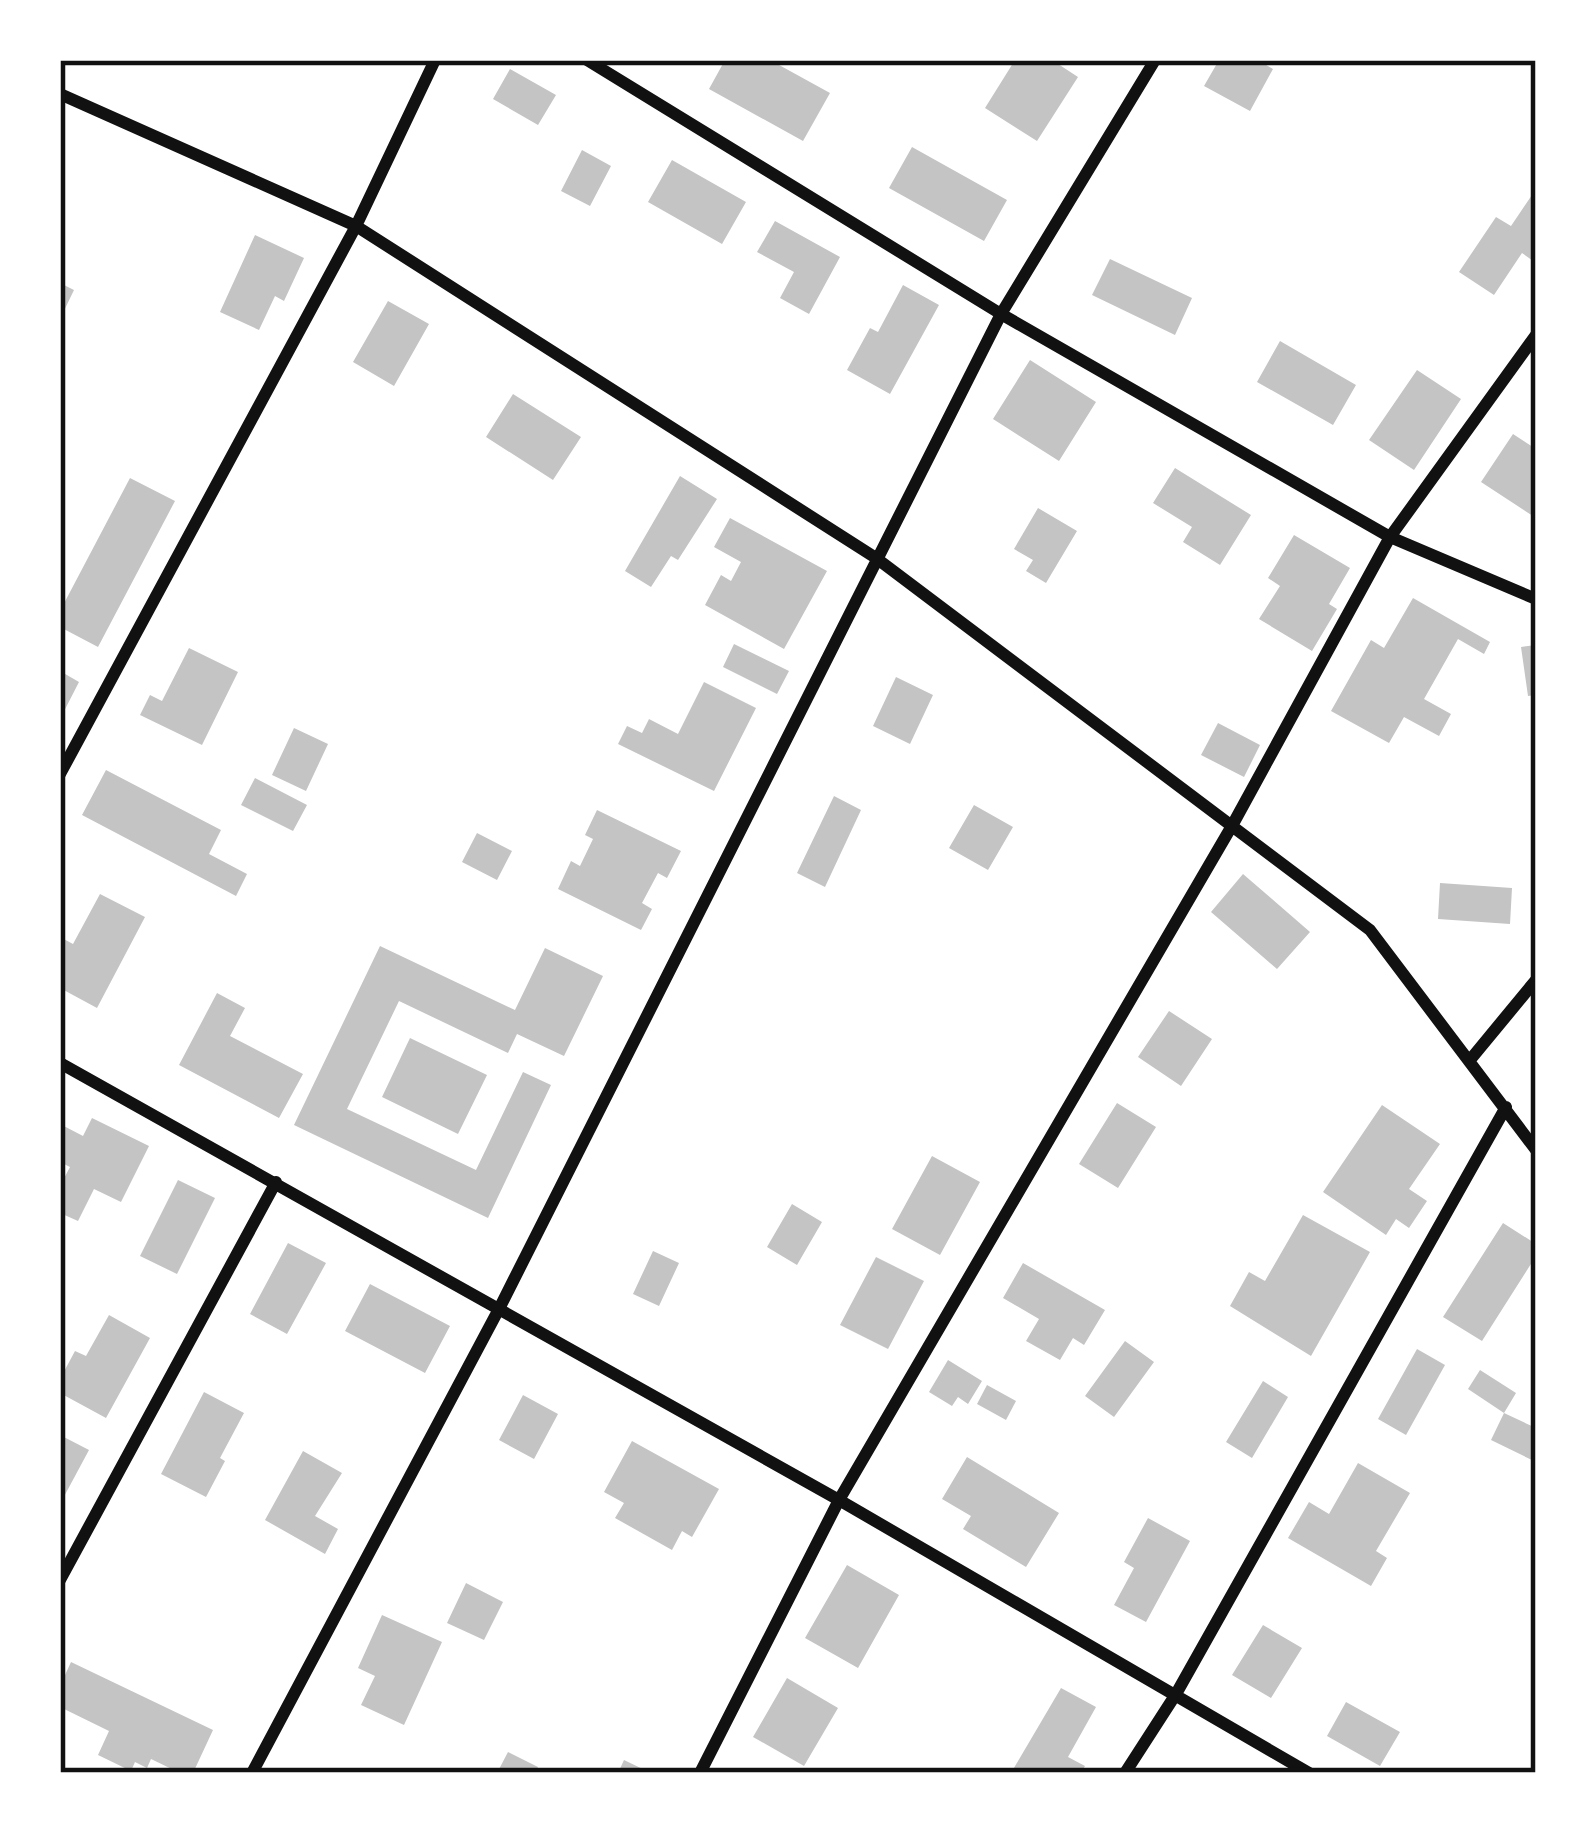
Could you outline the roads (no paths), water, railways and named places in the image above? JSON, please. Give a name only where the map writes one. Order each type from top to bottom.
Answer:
[{"type":"street","points":[[60,774],[356,226],[435,60]]},
{"type":"street","points":[[587,60],[1001,314],[1390,537],[1536,599]]},
{"type":"street","points":[[252,1773],[500,1307],[1001,314],[1155,60]]},
{"type":"street","points":[[60,94],[356,226],[876,558],[1370,930],[1536,1150]]},
{"type":"street","points":[[700,1773],[839,1500],[1232,824],[1390,537],[1536,335]]},
{"type":"street","points":[[1470,1060],[1536,980]]},
{"type":"street","points":[[60,1063],[500,1307],[1310,1773]]},
{"type":"street","points":[[1126,1773],[1176,1694],[1506,1107]]},
{"type":"street","points":[[60,1580],[276,1182]]}]
